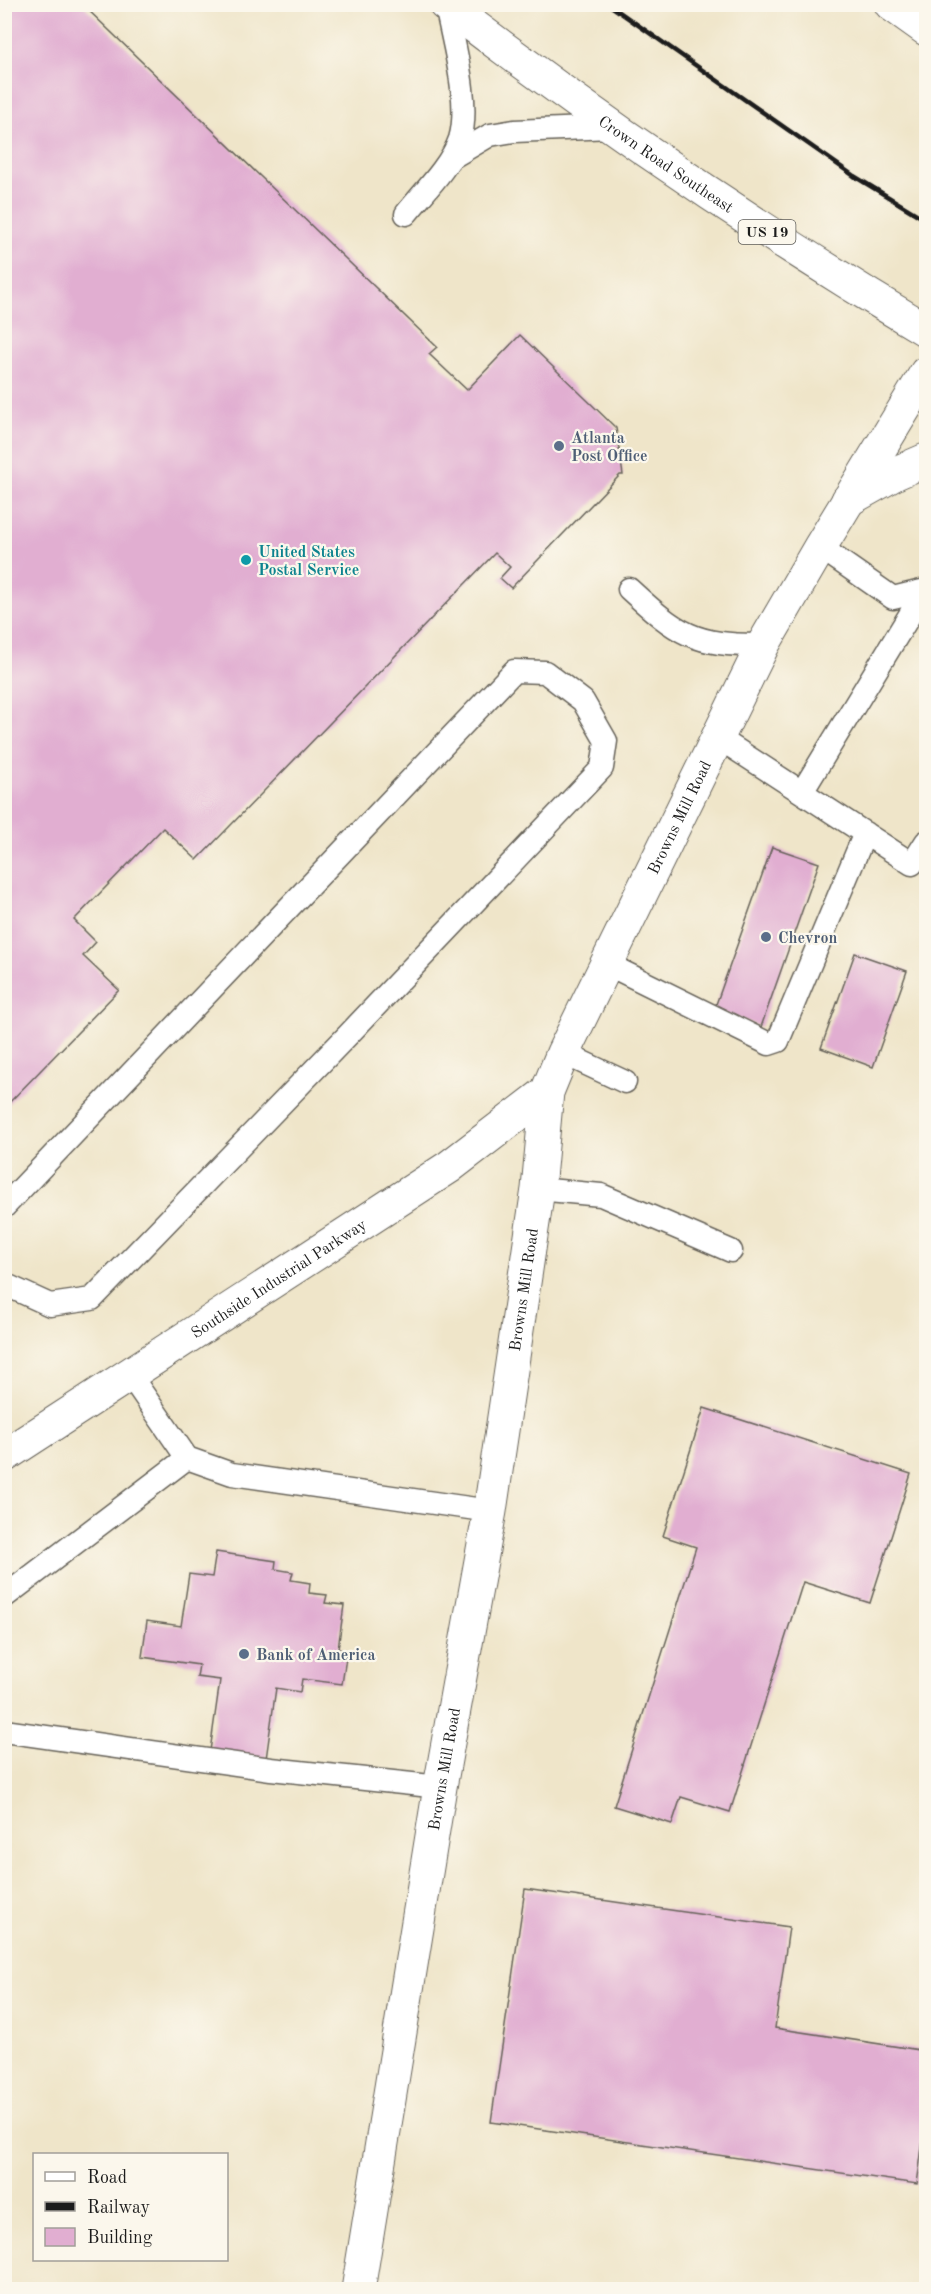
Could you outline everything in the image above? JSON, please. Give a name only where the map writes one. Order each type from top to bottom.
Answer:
[{"type":"street","points":[[891,4],[927,29]]},
{"type":"street","name":"Crown Road Southeast","points":[[446,5],[612,127],[831,273],[927,330]]},
{"type":"street","name":"Browns Mill Road","points":[[358,2289],[440,1787],[490,1511],[538,1189],[547,1092],[563,1053],[763,645],[819,547],[927,373]]},
{"type":"street","points":[[848,500],[896,473],[927,460]]},
{"type":"street","name":"Southside Industrial Parkway","points":[[4,1456],[449,1167],[547,1092]]},
{"type":"lane","points":[[406,214],[449,159],[460,138],[463,99],[446,5]]},
{"type":"lane","points":[[449,159],[490,135],[514,131],[612,127]]},
{"type":"lane","points":[[819,547],[893,598],[926,590]]},
{"type":"lane","points":[[629,589],[664,621],[682,632],[704,641],[734,646],[763,645]]},
{"type":"lane","points":[[802,792],[926,590]]},
{"type":"lane","points":[[4,1207],[514,670],[545,672],[583,701],[606,741],[602,768],[92,1299],[50,1305],[4,1284]]},
{"type":"lane","points":[[717,737],[912,864],[927,842]]},
{"type":"lane","points":[[607,964],[769,1044],[778,1041],[865,833]]},
{"type":"lane","points":[[563,1053],[625,1082]]},
{"type":"lane","points":[[538,1189],[601,1195],[730,1251]]},
{"type":"lane","points":[[130,1375],[187,1458],[232,1474],[490,1511]]},
{"type":"lane","points":[[4,1597],[187,1458]]},
{"type":"lane","points":[[4,1731],[271,1769],[440,1787]]},
{"type":"building","name":"United States Postal Service","points":[[4,4],[82,4],[437,347],[429,354],[467,390],[520,335],[616,428],[623,475],[620,475],[511,588],[500,578],[510,567],[495,553],[197,860],[163,828],[74,920],[96,942],[83,956],[119,990],[4,1108]]},
{"type":"building","name":"Chevron","points":[[772,847],[819,863],[761,1027],[714,1010]]},
{"type":"building","points":[[855,953],[907,971],[873,1067],[821,1048]]},
{"type":"building","points":[[704,1408],[911,1474],[870,1603],[803,1582],[730,1812],[681,1797],[672,1824],[614,1806],[696,1547],[663,1536]]},
{"type":"building","name":"Bank of America","points":[[216,1552],[276,1561],[275,1569],[293,1572],[291,1580],[310,1583],[309,1593],[327,1595],[325,1603],[344,1605],[338,1649],[347,1651],[342,1684],[302,1679],[300,1692],[276,1688],[266,1759],[210,1751],[220,1680],[197,1677],[199,1665],[142,1657],[147,1621],[181,1626],[189,1574],[212,1577]]},
{"type":"building","points":[[525,1889],[789,1927],[775,2028],[926,2051],[926,2118],[917,2184],[491,2122]]},
{"type":"railway","points":[[608,4],[854,176],[926,220]]},
{"type":"place","name":"Atlanta Post Office","points":[[559,446]]},
{"type":"place","name":"United States Postal Service","points":[[246,560]]},
{"type":"place","name":"Chevron","points":[[766,937]]},
{"type":"place","name":"Bank of America","points":[[244,1654]]}]
